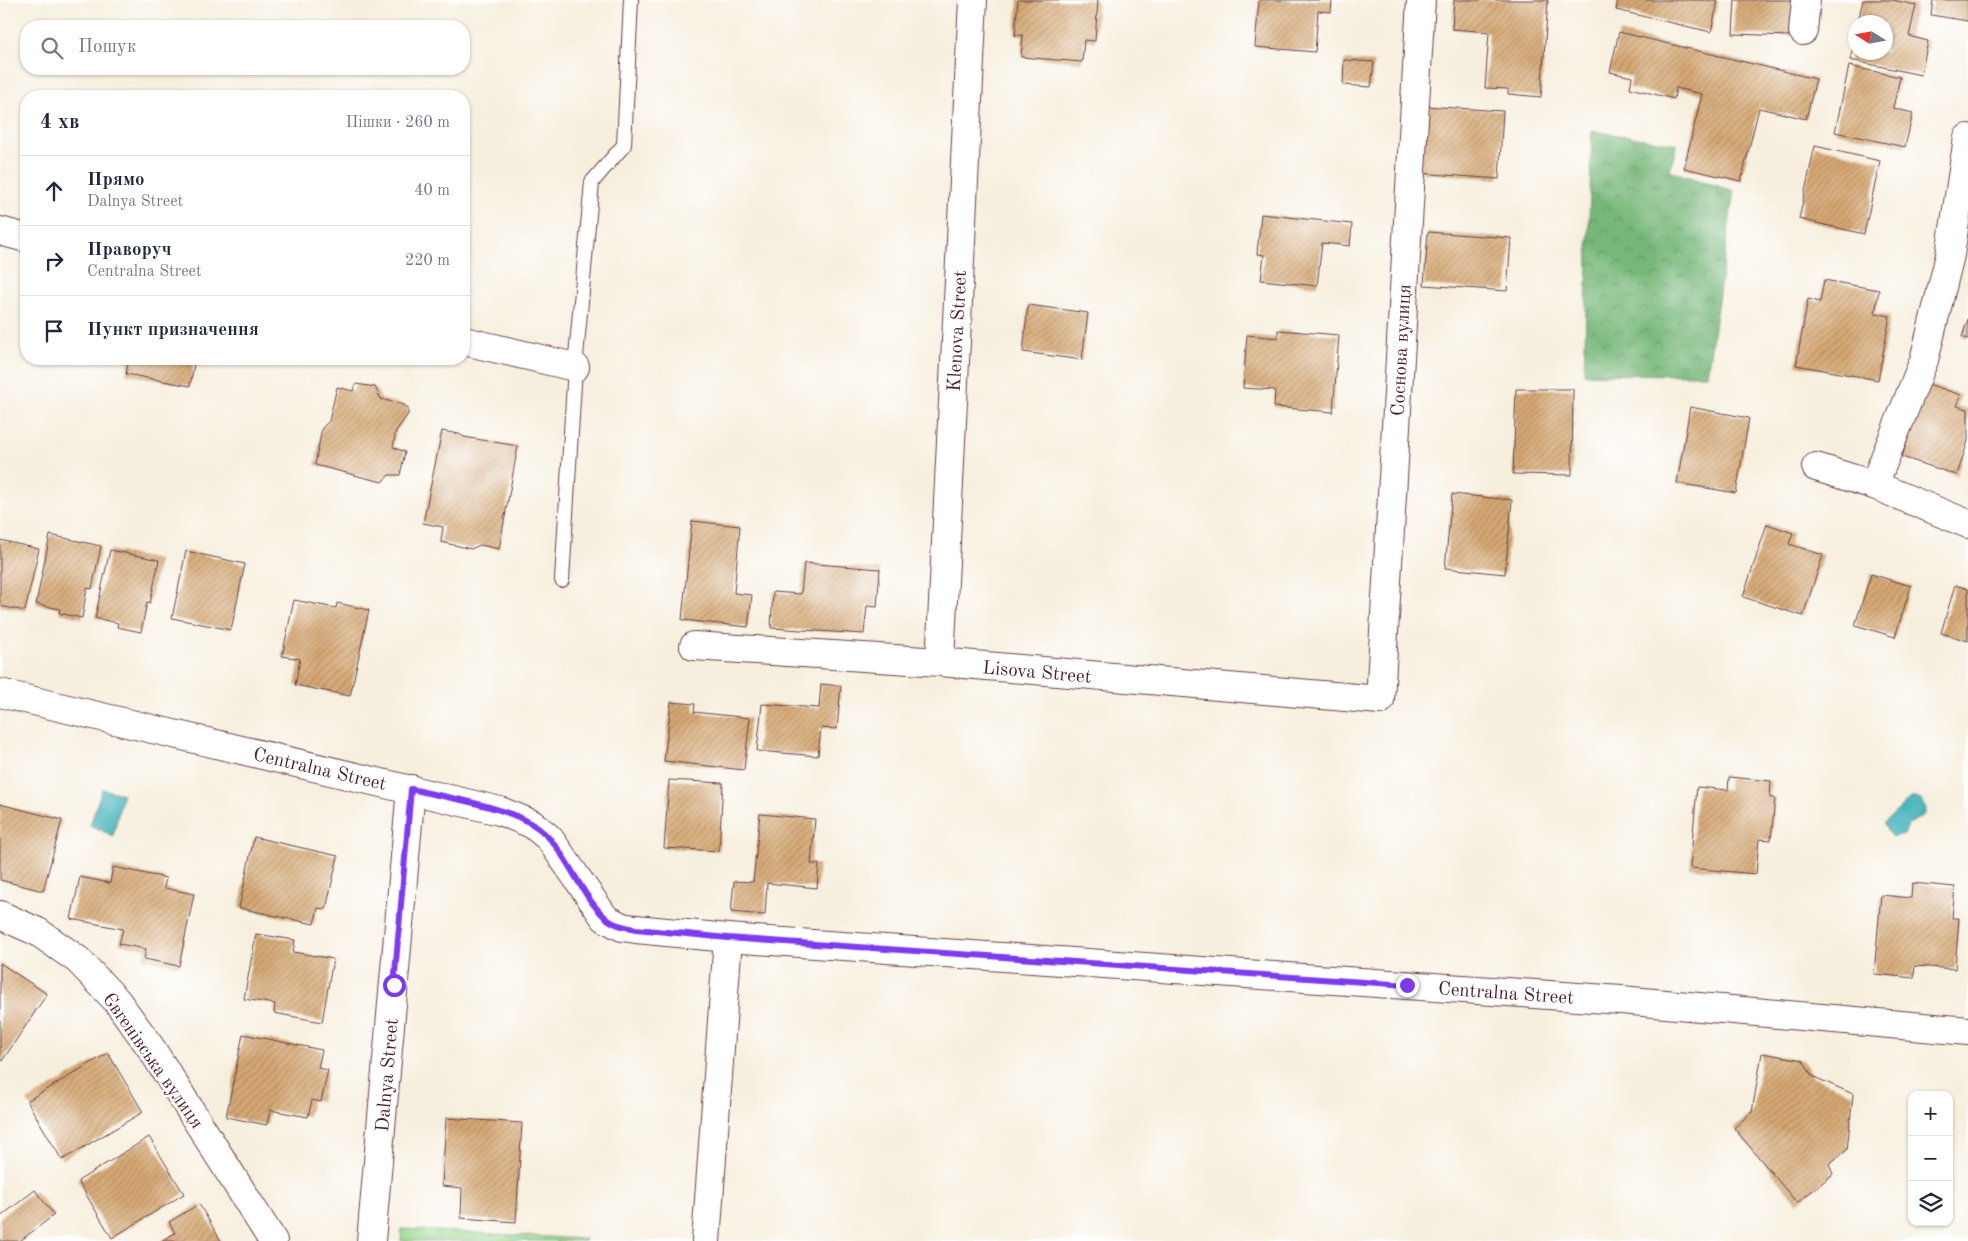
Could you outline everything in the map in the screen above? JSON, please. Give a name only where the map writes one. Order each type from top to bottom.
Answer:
[{"type":"street","name":"Klenova Street","points":[[940,662],[973,0]]},
{"type":"street","name":"Соснова вулиця","points":[[1380,700],[1421,0]]},
{"type":"street","points":[[1803,31],[1806,0]]},
{"type":"street","points":[[1874,485],[1924,360],[1950,255],[1968,138]]},
{"type":"street","points":[[0,232],[20,237]]},
{"type":"street","points":[[470,342],[575,367]]},
{"type":"street","points":[[1816,467],[1874,485],[1968,524]]},
{"type":"street","name":"Lisova Street","points":[[694,646],[940,662],[1380,700]]},
{"type":"street","name":"Centralna Street","points":[[0,694],[500,811],[532,824],[549,838],[605,918],[622,926],[728,938],[1611,1000],[1968,1031]]},
{"type":"street","name":"Dalnya Street","points":[[371,1241],[411,789]]},
{"type":"street","name":"Євгенівська вулиця","points":[[0,915],[38,932],[78,960],[117,1001],[151,1048],[273,1241]]},
{"type":"street","points":[[706,1241],[728,938]]},
{"type":"lane","points":[[562,580],[575,367],[592,182],[624,145],[632,0]]},
{"type":"green space","points":[[1592,131],[1677,144],[1670,171],[1734,191],[1707,375],[1584,374]]},
{"type":"green space","points":[[402,1229],[585,1239],[584,1241],[401,1241]]},
{"type":"water","points":[[102,789],[123,794],[113,836],[90,825]]},
{"type":"water","points":[[1911,798],[1922,801],[1926,808],[1925,814],[1908,825],[1904,834],[1892,837],[1884,823]]},
{"type":"building","points":[[1018,0],[1098,0],[1095,41],[1084,40],[1082,62],[1021,57],[1023,35],[1015,35]]},
{"type":"building","points":[[1259,0],[1332,0],[1331,12],[1318,11],[1315,52],[1255,47]]},
{"type":"building","points":[[1454,0],[1548,0],[1541,97],[1508,94],[1508,89],[1485,88],[1489,32],[1452,29]]},
{"type":"building","points":[[1618,0],[1718,1],[1711,32],[1616,10]]},
{"type":"building","points":[[1735,0],[1794,0],[1792,36],[1733,34]]},
{"type":"building","points":[[1863,0],[1892,0],[1916,5],[1909,36],[1928,41],[1921,75],[1850,60],[1893,60],[1893,15],[1860,15]]},
{"type":"building","points":[[1933,0],[1968,0],[1968,21],[1931,15]]},
{"type":"building","points":[[1619,32],[1816,79],[1806,119],[1759,108],[1741,181],[1684,168],[1702,94],[1676,88],[1674,99],[1630,88],[1632,77],[1610,72]]},
{"type":"building","points":[[1344,60],[1374,62],[1371,87],[1343,85]]},
{"type":"building","points":[[1849,66],[1900,77],[1893,108],[1913,113],[1905,147],[1835,132]]},
{"type":"building","points":[[1424,106],[1503,111],[1499,179],[1419,173]]},
{"type":"building","points":[[1815,146],[1880,161],[1864,234],[1799,219]]},
{"type":"building","points":[[1261,214],[1352,224],[1350,246],[1322,243],[1317,286],[1261,280],[1264,255],[1257,254]]},
{"type":"building","points":[[1428,232],[1511,238],[1507,291],[1424,285]]},
{"type":"building","points":[[1824,280],[1879,290],[1875,313],[1890,316],[1878,380],[1796,365],[1808,299],[1820,302]]},
{"type":"building","points":[[1028,305],[1088,313],[1082,360],[1023,352]]},
{"type":"building","points":[[1968,319],[1968,339],[1962,337]]},
{"type":"building","points":[[1278,330],[1339,335],[1333,412],[1274,407],[1275,390],[1243,388],[1247,335],[1278,338]]},
{"type":"building","points":[[128,365],[194,365],[190,386],[126,374]]},
{"type":"building","points":[[1925,383],[1961,395],[1957,406],[1968,409],[1968,441],[1957,475],[1902,457]]},
{"type":"building","points":[[356,384],[375,387],[381,399],[404,405],[408,408],[408,414],[396,431],[393,447],[405,452],[400,475],[389,475],[382,482],[315,465],[322,428],[329,421],[337,387],[353,391]]},
{"type":"building","points":[[1516,389],[1573,389],[1572,475],[1513,474]]},
{"type":"building","points":[[1690,407],[1749,418],[1736,493],[1677,483]]},
{"type":"building","points":[[442,431],[459,434],[464,437],[518,446],[499,549],[480,545],[471,549],[441,542],[443,527],[423,523]]},
{"type":"building","points":[[1452,494],[1512,500],[1505,574],[1445,568]]},
{"type":"building","points":[[692,521],[740,526],[734,593],[752,595],[748,627],[682,620]]},
{"type":"building","points":[[1767,524],[1793,533],[1789,544],[1823,555],[1803,616],[1743,597]]},
{"type":"building","points":[[50,535],[101,546],[92,589],[87,588],[82,618],[59,613],[60,609],[36,604]]},
{"type":"building","points":[[0,540],[39,549],[25,611],[0,606]]},
{"type":"building","points":[[110,550],[159,560],[150,603],[147,602],[141,632],[117,627],[118,623],[95,618]]},
{"type":"building","points":[[186,551],[245,564],[231,630],[172,618]]},
{"type":"building","points":[[804,563],[880,569],[877,607],[867,606],[864,634],[771,628],[773,592],[801,594]]},
{"type":"building","points":[[1871,574],[1911,586],[1895,637],[1855,625]]},
{"type":"building","points":[[1955,585],[1968,589],[1968,641],[1941,633]]},
{"type":"building","points":[[294,600],[336,608],[337,603],[369,610],[350,696],[295,685],[300,659],[282,656]]},
{"type":"building","points":[[821,684],[841,686],[837,729],[821,728],[818,756],[757,751],[762,704],[819,708]]},
{"type":"building","points":[[671,702],[695,704],[694,712],[750,718],[744,770],[664,761]]},
{"type":"building","points":[[1729,777],[1771,781],[1770,798],[1775,798],[1771,840],[1759,839],[1756,874],[1690,868],[1697,787],[1728,790]]},
{"type":"building","points":[[669,780],[723,783],[719,851],[664,848]]},
{"type":"building","points":[[0,804],[62,820],[43,891],[0,880]]},
{"type":"building","points":[[760,814],[815,819],[811,864],[819,864],[817,888],[767,883],[765,915],[731,912],[734,881],[753,882]]},
{"type":"building","points":[[254,837],[338,856],[326,909],[318,908],[314,924],[239,908]]},
{"type":"building","points":[[113,867],[166,878],[164,888],[194,894],[179,966],[144,959],[146,949],[119,944],[123,929],[71,919],[80,877],[110,883]]},
{"type":"building","points":[[1912,883],[1955,887],[1952,918],[1959,918],[1955,969],[1915,966],[1914,978],[1874,974],[1881,895],[1911,898]]},
{"type":"building","points":[[256,934],[295,940],[293,952],[333,959],[322,1022],[274,1013],[275,1004],[244,999]]},
{"type":"building","points":[[0,963],[47,994],[2,1061],[0,1059]]},
{"type":"building","points":[[243,1034],[322,1050],[318,1068],[328,1070],[321,1102],[312,1100],[308,1117],[270,1110],[267,1125],[226,1117]]},
{"type":"building","points":[[108,1053],[143,1112],[62,1160],[27,1101]]},
{"type":"building","points":[[1762,1053],[1803,1060],[1812,1076],[1853,1094],[1847,1150],[1829,1164],[1833,1174],[1797,1203],[1734,1128],[1752,1112]]},
{"type":"building","points":[[446,1118],[522,1123],[516,1222],[461,1218],[462,1188],[442,1186]]},
{"type":"building","points":[[149,1137],[184,1194],[112,1238],[78,1181]]},
{"type":"building","points":[[35,1190],[54,1215],[20,1241],[0,1241],[0,1217]]},
{"type":"building","points":[[199,1204],[221,1241],[161,1241],[175,1233],[169,1222]]},
{"type":"route","points":[[394,985],[411,789],[500,811],[532,824],[549,838],[605,918],[622,926],[636,929],[728,938],[1407,985]]}]
